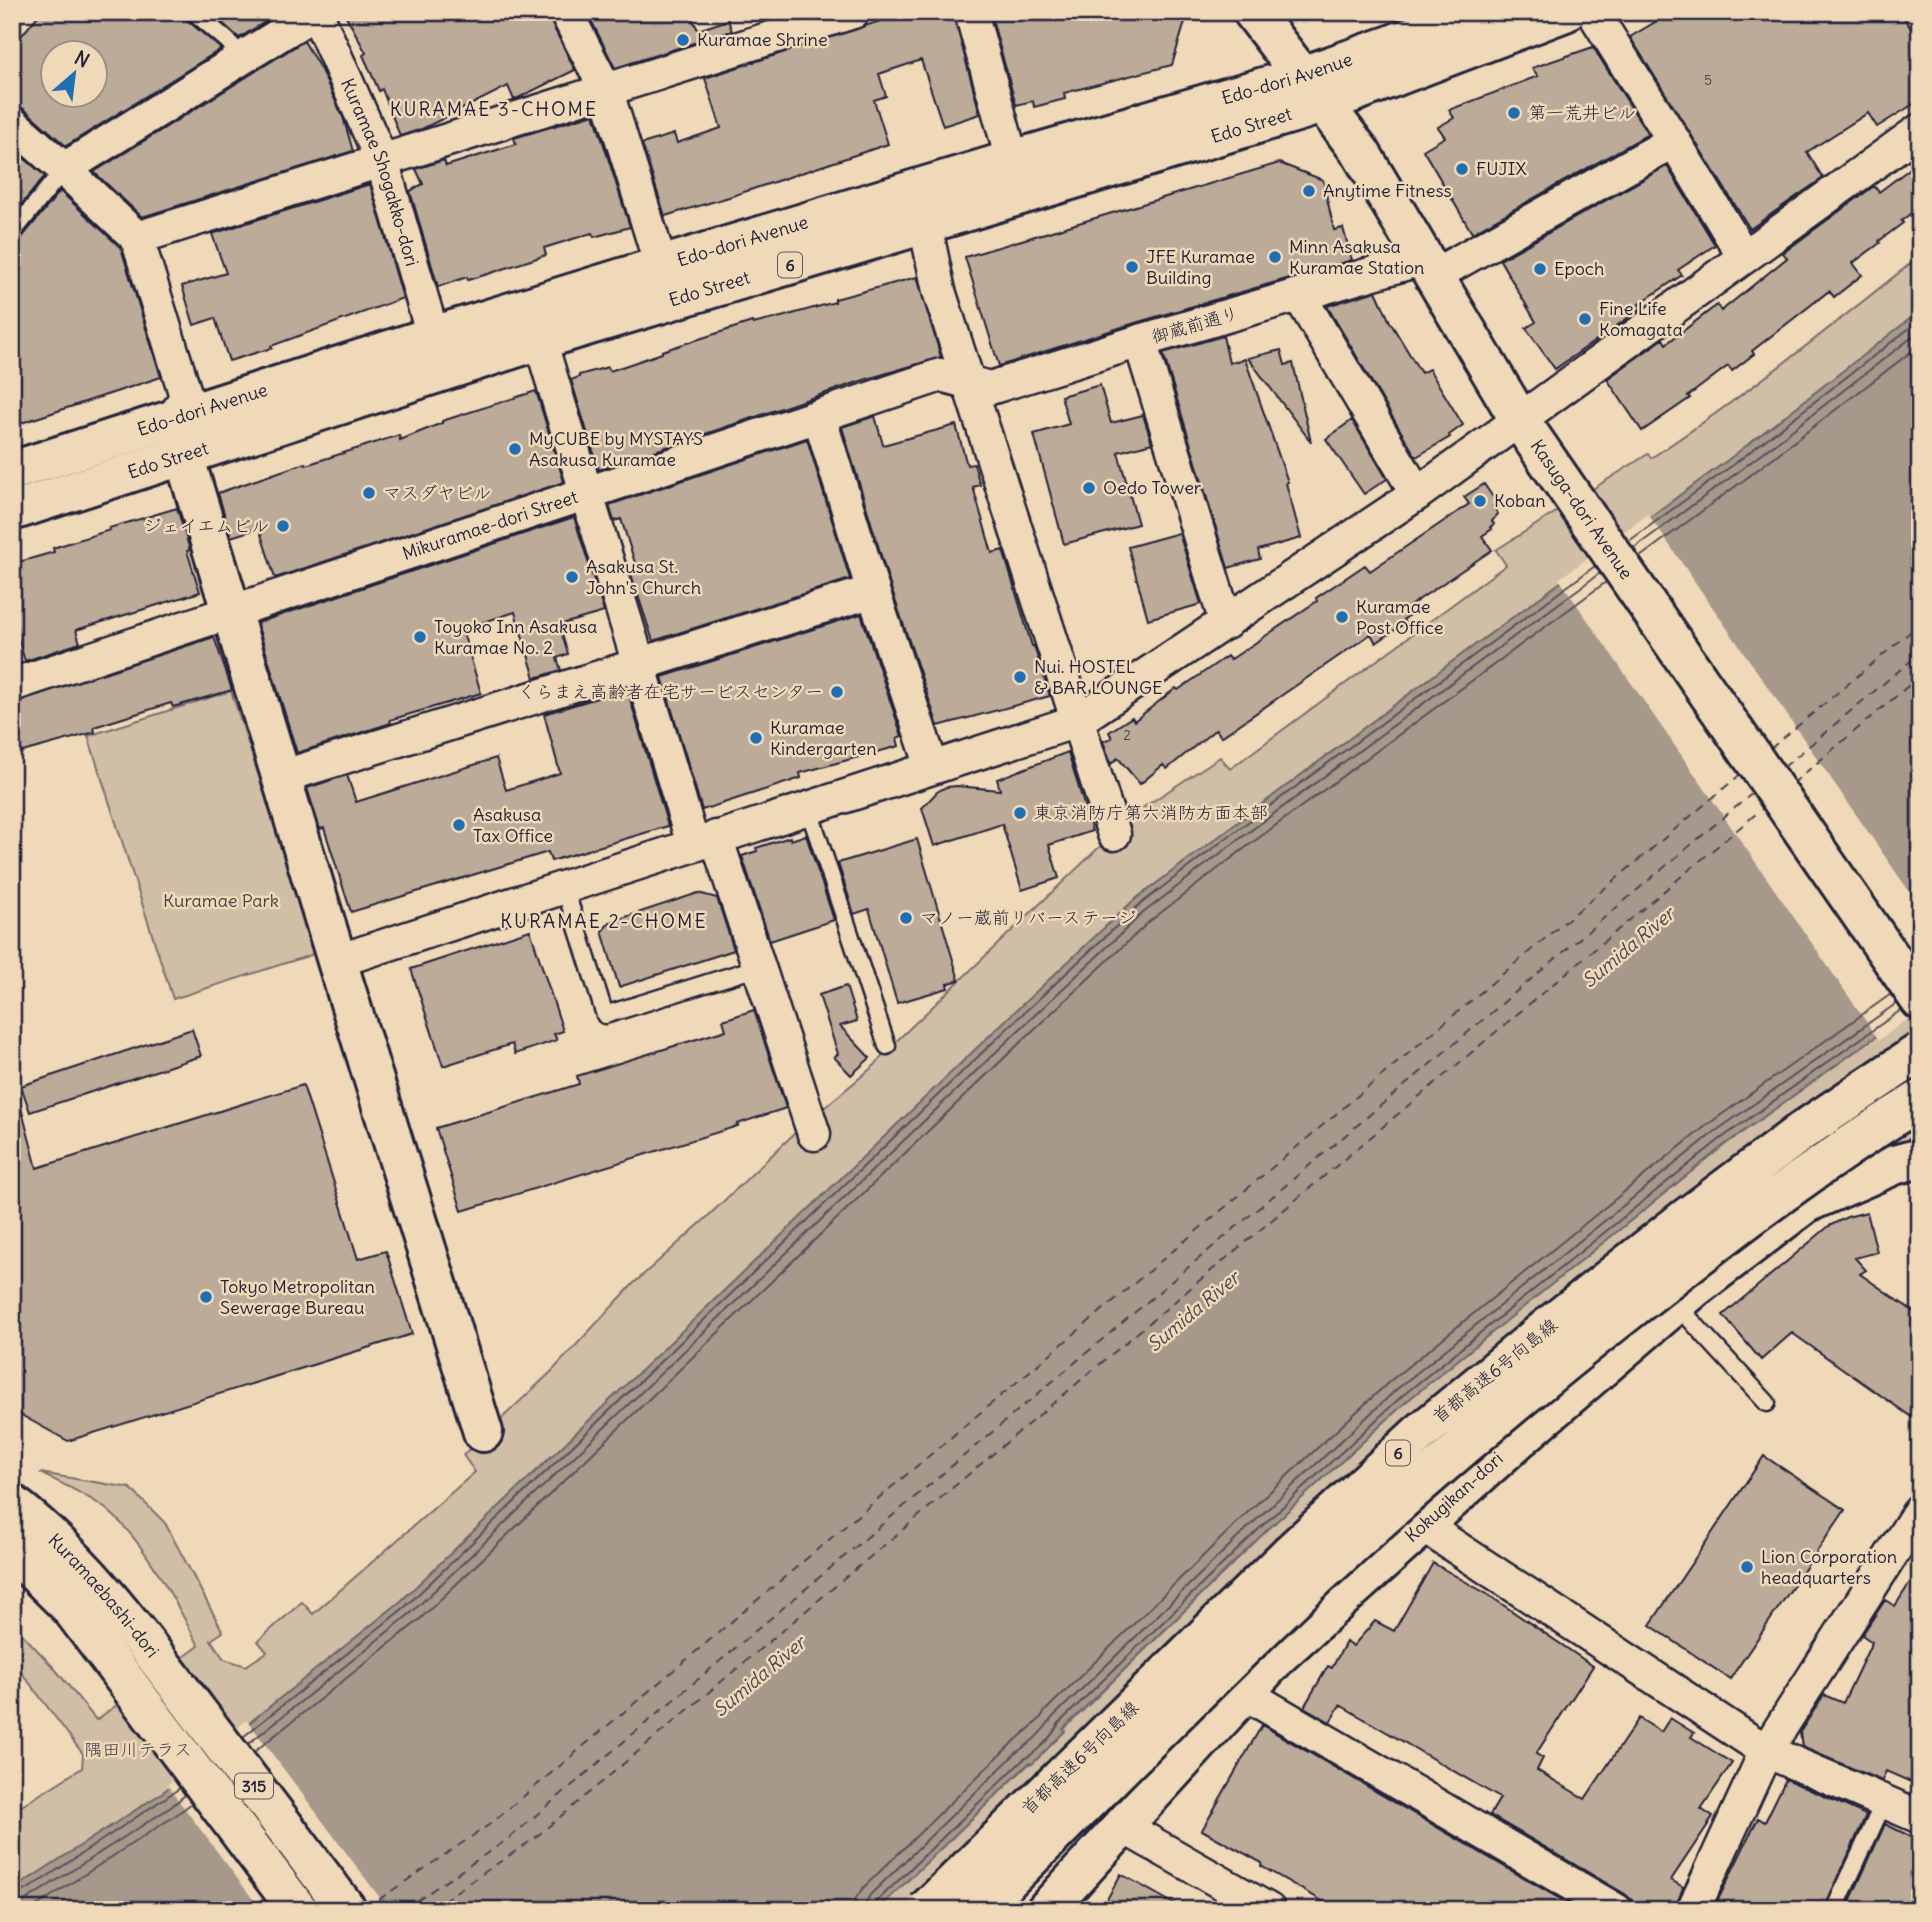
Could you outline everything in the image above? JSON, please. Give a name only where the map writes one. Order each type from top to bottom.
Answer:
[{"type":"main road","name":"Kasuga-dori Avenue","points":[[1253,12],[1361,153],[1519,419],[1920,1000]]},
{"type":"main road","name":"Edo-dori Avenue","points":[[14,463],[179,438],[433,336],[661,265],[1012,160],[1313,90],[1391,45],[1473,12]]},
{"type":"main road","name":"Edo Street","points":[[12,511],[179,438],[540,340],[925,224],[1313,90],[1565,12]]},
{"type":"main road","points":[[179,438],[483,1432]]},
{"type":"main road","name":"首都高速6号向島線","points":[[926,1910],[1289,1554],[1420,1433],[1553,1323],[1686,1219],[1802,1131],[1920,1052]]},
{"type":"main road","name":"首都高速6号向島線","points":[[978,1910],[1317,1578],[1442,1464],[1575,1352],[1689,1263],[1850,1143],[1920,1100]]},
{"type":"main road","name":"6","points":[[1850,1143],[1920,1109]]},
{"type":"main road","name":"Kokugikan-dori","points":[[1046,1910],[1280,1654],[1422,1525],[1676,1304],[1806,1203],[1894,1165],[1920,1158]]},
{"type":"main road","name":"Kuramaebashi-dori","points":[[12,1504],[39,1525],[82,1566],[160,1662],[347,1910]]},
{"type":"main road","name":"Kuramaebashi-dori","points":[[12,1550],[71,1608],[298,1910]]},
{"type":"street","points":[[64,169],[316,12]]},
{"type":"street","name":"Kuramae Shogakko-dori","points":[[316,12],[382,161],[433,336]]},
{"type":"street","points":[[566,12],[607,92],[661,265]]},
{"type":"street","points":[[971,12],[1012,160]]},
{"type":"street","points":[[1593,12],[1744,257]]},
{"type":"street","points":[[137,238],[607,92],[837,15]]},
{"type":"street","points":[[12,123],[137,238],[186,396],[179,438]]},
{"type":"street","points":[[337,961],[1077,722],[1417,494],[1920,131]]},
{"type":"street","name":"御蔵前通り","points":[[969,382],[990,388],[1299,295],[1428,268],[1674,141]]},
{"type":"street","points":[[925,224],[939,291],[1114,834]]},
{"type":"street","points":[[1299,295],[1417,494]]},
{"type":"street","points":[[540,340],[640,663],[704,841],[759,967],[814,1134]]},
{"type":"street","points":[[1140,341],[1226,623]]},
{"type":"street","name":"Mikuramae-dori Street","points":[[12,685],[941,375],[969,382]]},
{"type":"street","points":[[819,416],[873,591],[932,767]]},
{"type":"street","points":[[281,777],[873,591]]},
{"type":"street","points":[[1692,1910],[1766,1751],[1920,1510]]},
{"type":"street","points":[[1422,1525],[1766,1751],[1920,1817]]},
{"type":"street","points":[[1244,1693],[1616,1910]]},
{"type":"street","points":[[1122,1826],[1258,1907]]},
{"type":"lane","points":[[194,12],[228,41],[242,58]]},
{"type":"lane","points":[[12,233],[64,169]]},
{"type":"lane","points":[[808,807],[887,1046]]},
{"type":"lane","points":[[564,886],[605,1015],[759,967]]},
{"type":"lane","points":[[1676,1304],[1767,1403]]},
{"type":"lane","points":[[1834,1910],[1884,1802]]},
{"type":"green space","name":"隅田川テラス","points":[[1920,256],[1920,311],[1728,460],[1449,664],[1133,901],[400,1602],[162,1793],[12,1890],[12,1812],[82,1768],[83,1754],[12,1660],[12,1620],[96,1720],[199,1646],[158,1573],[120,1522],[106,1509],[74,1489],[40,1473],[130,1488],[165,1523],[223,1632],[211,1640],[224,1659],[246,1666],[267,1652],[258,1641],[302,1602],[313,1614],[475,1472],[463,1455],[552,1371],[634,1283],[800,1128],[875,1065],[884,1053],[1135,813],[1220,757],[1230,769],[1506,565],[1496,550],[1648,454],[1651,458],[1686,434],[1788,360]]},
{"type":"green space","name":"Kuramae Park","points":[[231,691],[317,953],[173,999],[88,736]]},
{"type":"green space","points":[[1920,1005],[1920,1145],[1780,1215],[1154,1766],[1004,1910],[877,1910],[1032,1764],[1063,1730],[1266,1531],[1407,1401],[1723,1146]]},
{"type":"water","name":"Sumida River","points":[[1920,311],[1920,1005],[1723,1146],[1407,1401],[1266,1531],[1063,1729],[1065,1731],[1032,1764],[1029,1763],[877,1910],[12,1910],[12,1890],[162,1793],[400,1602],[1133,901],[1449,664],[1728,460]]},
{"type":"pier","points":[[1648,514],[1920,907],[1920,1010],[1879,1040],[1559,579]]},
{"type":"pier","points":[[247,1720],[389,1910],[261,1910],[167,1785]]},
{"type":"building","points":[[41,12],[184,12],[187,20],[221,49],[66,146],[24,109],[12,105],[12,47]]},
{"type":"building","points":[[210,12],[281,12],[239,38]]},
{"type":"building","points":[[344,12],[548,12],[575,70],[514,100],[508,86],[422,129],[400,136],[382,89],[379,91],[363,55],[366,53]]},
{"type":"building","points":[[587,12],[689,12],[698,30],[728,20],[732,31],[615,68]]},
{"type":"building","points":[[908,12],[953,12],[980,114],[943,126],[921,60],[879,74],[886,96],[874,100],[888,144],[665,216],[642,144],[674,134],[677,143],[721,128],[705,78]]},
{"type":"building","points":[[990,12],[1188,12],[1172,65],[1064,93],[1065,99],[1034,107],[1033,101],[1016,105]]},
{"type":"building","points":[[1672,12],[1901,12],[1920,44],[1920,100],[1877,127],[1868,113],[1807,152],[1823,178],[1750,229],[1630,37]]},
{"type":"building","points":[[304,41],[343,117],[353,151],[142,217],[94,172]]},
{"type":"building","points":[[1593,47],[1648,134],[1472,233],[1423,150],[1445,137],[1438,127],[1454,118],[1449,110],[1538,76],[1532,68]]},
{"type":"building","points":[[594,114],[630,227],[594,237],[592,233],[544,248],[546,255],[438,287],[410,191],[423,184],[416,169],[444,160],[446,166],[516,144],[514,138]]},
{"type":"building","points":[[12,148],[45,176],[12,216]]},
{"type":"building","points":[[1920,161],[1920,206],[1879,241],[1880,243],[1853,263],[1862,275],[1834,297],[1829,291],[1752,351],[1754,354],[1732,371],[1728,366],[1688,396],[1690,398],[1642,431],[1607,379],[1663,339],[1666,344],[1717,305],[1721,311],[1787,258],[1783,253],[1874,186],[1879,192]]},
{"type":"building","name":"JFE Kuramae Building","points":[[1279,163],[1323,180],[1334,230],[1343,228],[1352,260],[999,366],[965,257]]},
{"type":"building","points":[[1667,166],[1715,245],[1678,270],[1682,275],[1639,304],[1642,308],[1555,369],[1526,328],[1536,322],[1500,260]]},
{"type":"building","points":[[370,184],[403,298],[271,346],[272,348],[229,361],[215,318],[194,325],[182,286],[226,273],[212,234]]},
{"type":"building","points":[[60,191],[121,248],[161,377],[12,426],[12,243],[20,240]]},
{"type":"building","points":[[917,277],[941,357],[864,380],[599,470],[571,380],[579,375],[608,367],[610,371],[752,322],[753,324],[785,316],[835,302],[835,299]]},
{"type":"building","points":[[1376,291],[1390,322],[1421,373],[1429,369],[1463,425],[1449,435],[1450,437],[1416,457],[1327,306]]},
{"type":"building","points":[[1223,336],[1229,363],[1245,359],[1288,482],[1286,483],[1301,538],[1258,550],[1260,559],[1228,568],[1163,353]]},
{"type":"building","points":[[1281,350],[1285,365],[1293,363],[1311,442],[1248,358]]},
{"type":"building","name":"Oedo Tower","points":[[1100,385],[1111,423],[1143,415],[1152,443],[1118,452],[1138,524],[1064,544],[1034,434],[1069,424],[1061,396]]},
{"type":"building","points":[[536,391],[564,482],[275,578],[259,528],[231,537],[218,493],[399,435],[400,440],[442,421]]},
{"type":"building","points":[[875,416],[883,445],[956,425],[967,465],[974,464],[980,485],[973,487],[992,553],[1003,550],[1050,696],[938,726],[890,585],[842,427]]},
{"type":"building","points":[[1352,420],[1387,479],[1364,494],[1326,439]]},
{"type":"building","points":[[807,439],[850,579],[653,641],[629,568],[636,566],[621,519],[614,521],[609,505]]},
{"type":"building","points":[[1484,484],[1497,503],[1493,506],[1498,514],[1492,521],[1492,529],[1482,536],[1492,550],[1408,607],[1412,613],[1403,620],[1405,623],[1376,643],[1371,634],[1221,737],[1216,729],[1167,769],[1163,765],[1140,784],[1118,758],[1111,764],[1103,741],[1112,738],[1109,732],[1132,717],[1134,721],[1176,688],[1178,690],[1227,656],[1230,660],[1365,565],[1370,571],[1469,504],[1464,497]]},
{"type":"building","points":[[177,508],[200,592],[76,630],[80,643],[25,661],[12,619],[12,564],[54,552],[53,548],[110,530],[109,528]]},
{"type":"building","points":[[574,517],[604,612],[559,625],[568,654],[557,658],[561,670],[535,678],[515,612],[462,629],[481,693],[390,720],[391,723],[297,753],[257,623]]},
{"type":"building","points":[[1179,533],[1201,604],[1148,619],[1128,547]]},
{"type":"building","points":[[861,614],[902,736],[897,738],[899,746],[800,773],[801,778],[702,810],[662,677]]},
{"type":"building","points":[[214,637],[232,690],[173,707],[171,703],[94,727],[95,732],[12,755],[12,703]]},
{"type":"building","points":[[627,689],[668,826],[551,861],[548,852],[351,912],[324,828],[320,829],[307,788],[347,775],[356,802],[496,758],[506,790],[560,773],[544,714]]},
{"type":"building","points":[[1068,752],[1092,831],[1049,845],[1059,878],[1022,890],[1002,824],[934,846],[922,808],[937,792],[946,787],[957,786],[1000,790],[997,779]]},
{"type":"building","points":[[806,835],[834,920],[770,941],[742,856],[757,851],[756,848]]},
{"type":"building","name":"マノー蔵前リバーステージ","points":[[917,839],[959,980],[947,984],[948,988],[897,1003],[869,909],[854,914],[838,863]]},
{"type":"building","points":[[698,893],[717,898],[734,950],[619,987],[602,931],[610,922]]},
{"type":"building","points":[[530,930],[563,1031],[554,1034],[557,1040],[515,1054],[512,1044],[443,1066],[411,969]]},
{"type":"building","points":[[846,986],[857,1021],[840,1026],[870,1058],[851,1075],[834,1057],[838,1054],[819,995]]},
{"type":"building","points":[[754,1010],[786,1108],[737,1124],[738,1126],[462,1211],[436,1128],[579,1084],[577,1076],[726,1030],[723,1020]]},
{"type":"building","points":[[192,1029],[201,1056],[30,1112],[21,1086]]},
{"type":"building","name":"Tokyo Metropolitan Sewerage Bureau","points":[[303,1085],[358,1259],[386,1251],[412,1334],[68,1441],[12,1410],[12,1105],[20,1104],[37,1168]]},
{"type":"building","points":[[1867,1212],[1877,1252],[1855,1258],[1866,1270],[1860,1274],[1920,1316],[1920,1423],[1792,1333],[1761,1360],[1723,1315],[1829,1226],[1847,1217]]},
{"type":"building","name":"Lion Corporation headquarters","points":[[1764,1456],[1845,1510],[1730,1679],[1650,1625]]},
{"type":"building","points":[[1433,1563],[1487,1594],[1593,1666],[1536,1754],[1543,1758],[1537,1770],[1585,1799],[1639,1718],[1661,1732],[1670,1718],[1694,1733],[1691,1737],[1732,1763],[1701,1809],[1713,1817],[1671,1880],[1683,1887],[1675,1910],[1634,1910],[1632,1900],[1625,1894],[1490,1815],[1500,1798],[1340,1705],[1330,1722],[1304,1707],[1328,1666],[1332,1668],[1346,1642],[1353,1646],[1375,1621],[1394,1631]]},
{"type":"building","points":[[1920,1567],[1920,1786],[1886,1771],[1882,1781],[1802,1747],[1800,1732],[1824,1695],[1843,1703],[1872,1642],[1862,1635],[1885,1600],[1895,1606]]},
{"type":"building","points":[[1262,1725],[1579,1910],[1338,1910],[1261,1866],[1262,1863],[1202,1830]]},
{"type":"building","points":[[1786,1779],[1866,1815],[1824,1910],[1713,1910],[1758,1818],[1765,1822]]},
{"type":"building","points":[[1885,1824],[1920,1841],[1920,1910],[1846,1910]]},
{"type":"building","points":[[1121,1874],[1185,1910],[1101,1910]]},
{"type":"ferry route","points":[[1770,749],[1920,624]]},
{"type":"ferry route","points":[[1784,767],[1920,653]]},
{"type":"ferry route","points":[[1792,784],[1920,676]]},
{"type":"ferry route","points":[[365,1909],[493,1822],[1742,773]]},
{"type":"ferry route","points":[[403,1910],[508,1839],[1755,791]]},
{"type":"ferry route","points":[[429,1910],[535,1838],[1763,808]]},
{"type":"place","name":"Kuramae Shrine","points":[[683,40]]},
{"type":"place","name":"第一荒井ビル","points":[[1514,113]]},
{"type":"place","name":"FUJIX","points":[[1462,169]]},
{"type":"place","name":"Anytime Fitness","points":[[1309,191]]},
{"type":"place","name":"Minn Asakusa Kuramae Station","points":[[1275,257]]},
{"type":"place","name":"JFE Kuramae Building","points":[[1132,267]]},
{"type":"place","name":"Epoch","points":[[1540,269]]},
{"type":"place","name":"Fine Life Komagata","points":[[1585,319]]},
{"type":"place","name":"MyCUBE by MYSTAYS Asakusa Kuramae","points":[[515,449]]},
{"type":"place","name":"Oedo Tower","points":[[1089,488]]},
{"type":"place","name":"マスダヤビル","points":[[369,493]]},
{"type":"place","name":"Koban","points":[[1480,501]]},
{"type":"place","name":"ジェイエムビル","points":[[283,526]]},
{"type":"place","name":"Asakusa St. John's Church","points":[[572,577]]},
{"type":"place","name":"Kuramae Post Office","points":[[1342,617]]},
{"type":"place","name":"Toyoko Inn Asakusa Kuramae No. 2","points":[[420,637]]},
{"type":"place","name":"Nui. HOSTEL & BAR LOUNGE","points":[[1020,677]]},
{"type":"place","name":"くらまえ高齢者在宅サービスセンター","points":[[837,692]]},
{"type":"place","name":"Kuramae Kindergarten","points":[[756,738]]},
{"type":"place","name":"東京消防庁第六消防方面本部","points":[[1020,813]]},
{"type":"place","name":"Asakusa Tax Office","points":[[459,825]]},
{"type":"place","name":"マノー蔵前リバーステージ","points":[[906,918]]},
{"type":"place","name":"Tokyo Metropolitan Sewerage Bureau","points":[[206,1297]]},
{"type":"place","name":"Lion Corporation headquarters","points":[[1747,1567]]},
{"type":"district","name":"KURAMAE 3-CHOME","points":[[494,109]]},
{"type":"district","name":"KURAMAE 2-CHOME","points":[[604,921]]}]
